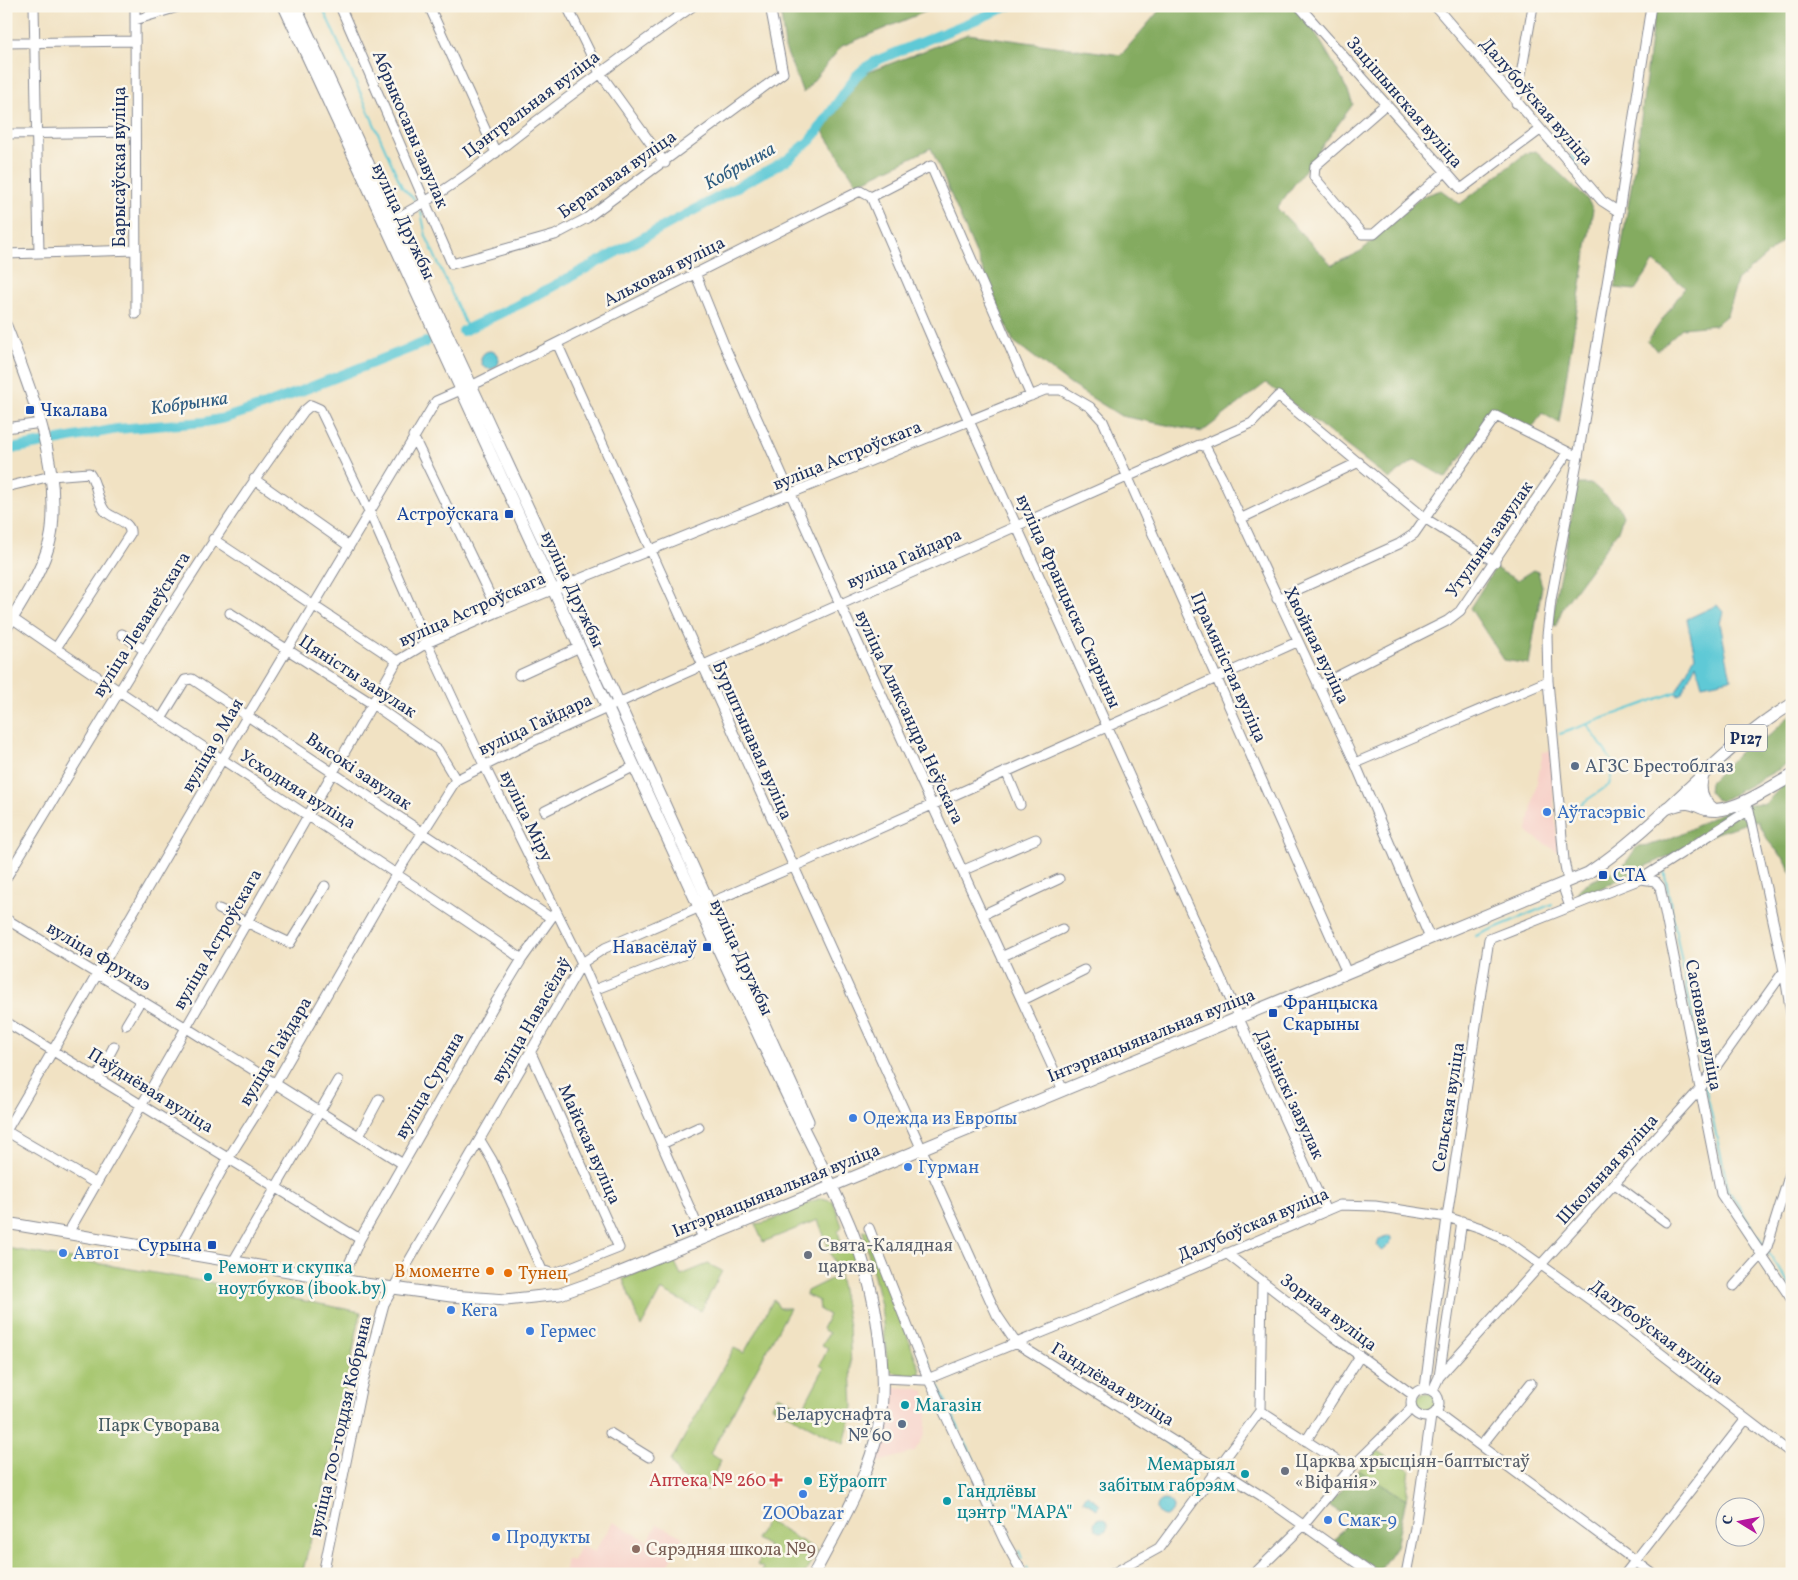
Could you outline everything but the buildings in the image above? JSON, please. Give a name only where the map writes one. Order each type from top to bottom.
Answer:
[{"type":"highway","points":[[1703,774],[1699,786],[1702,796],[1706,804],[1715,810]]},
{"type":"highway","points":[[1687,790],[1707,807],[1715,810],[1732,807],[1792,776]]},
{"type":"highway","name":"Р127","points":[[1667,808],[1683,802],[1693,802],[1715,810]]},
{"type":"main road","name":"вуліца Дружбы","points":[[284,6],[360,170],[390,221],[467,387],[527,530],[558,588]]},
{"type":"main road","name":"вуліца Дружбы","points":[[293,6],[306,29],[438,336],[499,445],[584,648],[644,762],[788,1097],[834,1186]]},
{"type":"main road","points":[[6,326],[41,423],[47,449],[51,476],[52,530],[36,577],[8,620]]},
{"type":"main road","name":"Р127","points":[[1667,808],[1703,774],[1755,730],[1792,704]]},
{"type":"main road","name":"вуліца Дружбы","points":[[614,706],[672,848],[722,939],[734,957],[822,1151],[834,1186],[861,1250],[870,1281],[878,1325],[882,1378],[879,1426],[867,1466],[814,1574]]},
{"type":"main road","name":"Інтэрнацыянальная вуліца","points":[[6,1222],[342,1280],[478,1299],[540,1298],[574,1290],[834,1186],[1588,873],[1627,844],[1667,808]]},
{"type":"street","points":[[34,6],[38,253]]},
{"type":"street","name":"Барысаўская вуліца","points":[[134,6],[136,314]]},
{"type":"street","points":[[135,20],[181,6]]},
{"type":"street","name":"Абрыкосавы завулак","points":[[340,6],[452,264]]},
{"type":"street","points":[[429,6],[496,153]]},
{"type":"street","points":[[566,6],[600,73],[665,162]]},
{"type":"street","name":"Цэнтральная вуліца","points":[[390,221],[424,202],[496,153],[680,10],[693,6]]},
{"type":"street","name":"Берагавая вуліца","points":[[452,264],[556,235],[587,218],[783,73],[770,6]]},
{"type":"street","name":"Зацішынская вуліца","points":[[1299,6],[1460,189],[1540,130]]},
{"type":"street","name":"Далубоўская вуліца","points":[[1435,6],[1516,103],[1602,201],[1620,212]]},
{"type":"street","points":[[1516,103],[1533,6]]},
{"type":"street","points":[[1651,6],[1620,212],[1578,457],[1551,600],[1547,634],[1548,681],[1565,883],[1570,907],[1641,879],[1749,810],[1784,971],[1792,1019]]},
{"type":"street","points":[[6,43],[135,41]]},
{"type":"street","points":[[1386,104],[1315,166],[1314,177],[1362,234],[1374,234],[1445,172]]},
{"type":"street","points":[[6,134],[134,132]]},
{"type":"street","points":[[871,197],[930,166],[1031,396]]},
{"type":"street","name":"Альховая вуліца","points":[[467,387],[860,191],[871,197]]},
{"type":"street","name":"вуліца Францыска Скарыны","points":[[871,197],[1238,1018]]},
{"type":"street","points":[[6,254],[136,250]]},
{"type":"street","name":"вуліца Аляксандра Неўскага","points":[[695,273],[724,347],[793,494],[840,604],[931,804],[964,870],[1063,1090]]},
{"type":"street","name":"Бурштынавая вуліца","points":[[557,343],[922,1148]]},
{"type":"street","name":"вуліца 9 Мая","points":[[6,1131],[52,1049],[413,436],[436,401],[467,387]]},
{"type":"street","name":"вуліца Астроўскага","points":[[68,1233],[246,920],[397,661],[427,643],[498,612],[793,494],[1045,390],[1061,390]]},
{"type":"street","name":"Прамяністая вуліца","points":[[1061,390],[1090,407],[1102,421],[1347,974]]},
{"type":"street","points":[[1126,476],[1252,423],[1278,396],[1426,519],[1495,562]]},
{"type":"street","name":"вуліца Леванеўскага","points":[[6,878],[118,690],[213,539],[307,407],[316,406],[320,409]]},
{"type":"street","name":"вуліца Міру","points":[[320,409],[369,511],[427,643],[554,915],[582,963],[703,1238]]},
{"type":"street","points":[[1277,599],[1399,544],[1414,534],[1496,416],[1578,457]]},
{"type":"street","points":[[6,428],[41,423]]},
{"type":"street","points":[[413,436],[498,612]]},
{"type":"street","name":"Хвойная вуліца","points":[[1202,445],[1221,476],[1297,642],[1355,762],[1430,938]]},
{"type":"street","name":"Утульны завулак","points":[[1318,686],[1447,621],[1460,611],[1568,452]]},
{"type":"street","points":[[1240,519],[1359,462]]},
{"type":"street","points":[[6,487],[51,476],[89,473],[106,513],[128,526],[130,530],[130,534],[56,648]]},
{"type":"street","name":"вуліца Гайдара","points":[[182,1251],[182,1243],[229,1157],[276,1084],[397,872],[456,780],[484,765],[702,666],[1126,476]]},
{"type":"street","points":[[254,479],[349,546]]},
{"type":"street","points":[[213,539],[397,661]]},
{"type":"street","name":"Цяністы завулак","points":[[230,613],[371,703],[438,750],[456,780]]},
{"type":"street","name":"Усходняя вуліца","points":[[8,620],[56,648],[222,760],[397,872],[522,959]]},
{"type":"street","points":[[122,634],[144,650]]},
{"type":"street","name":"вуліца Навасёлаў","points":[[393,1288],[582,963],[605,948],[793,867],[1297,642]]},
{"type":"street","points":[[518,675],[584,648]]},
{"type":"street","name":"Высокі завулак","points":[[161,719],[188,678],[248,715],[422,833],[554,915]]},
{"type":"street","points":[[1355,762],[1548,681]]},
{"type":"street","points":[[545,811],[629,769]]},
{"type":"street","points":[[1006,771],[1020,805]]},
{"type":"street","points":[[964,870],[1036,839]]},
{"type":"street","points":[[984,914],[1059,879]]},
{"type":"street","name":"Сасновая вуліца","points":[[1641,879],[1655,882],[1660,886],[1721,1194],[1792,1300]]},
{"type":"street","points":[[218,908],[290,943],[325,886]]},
{"type":"street","name":"Сельская вуліца","points":[[1429,1389],[1447,1217],[1489,939],[1570,907]]},
{"type":"street","name":"вуліца Сурына","points":[[342,1280],[360,1239],[522,959],[554,915]]},
{"type":"street","name":"вуліца Фрунзэ","points":[[6,919],[142,1000],[403,1164]]},
{"type":"street","points":[[1003,956],[1062,929]]},
{"type":"street","points":[[594,990],[688,953]]},
{"type":"street","points":[[1023,1000],[1084,970]]},
{"type":"street","name":"Школьная вуліца","points":[[1439,1376],[1700,1089],[1784,971]]},
{"type":"street","points":[[126,1025],[142,1000]]},
{"type":"street","name":"Дзівінскі завулак","points":[[1238,1018],[1326,1211]]},
{"type":"street","name":"Паўднёвая вуліца","points":[[6,1022],[98,1076],[360,1239]]},
{"type":"street","points":[[98,1076],[114,1046]]},
{"type":"street","name":"Майская вуліца","points":[[480,1140],[492,1160],[542,1270],[553,1274],[620,1248],[531,1053]]},
{"type":"street","points":[[234,1260],[278,1187],[338,1080]]},
{"type":"street","points":[[358,1136],[379,1099]]},
{"type":"street","points":[[662,1144],[699,1128]]},
{"type":"street","points":[[6,1131],[95,1184]]},
{"type":"street","name":"Гандлёвая вуліца","points":[[922,1148],[997,1315],[1016,1343],[1265,1498],[1372,1574]]},
{"type":"street","points":[[1734,1286],[1766,1250],[1792,1167]]},
{"type":"street","points":[[1615,1184],[1666,1222]]},
{"type":"street","name":"Далубоўская вуліца","points":[[882,1378],[928,1378],[1016,1343],[1340,1204],[1375,1206],[1462,1220],[1506,1240],[1607,1312],[1792,1454]]},
{"type":"street","points":[[1254,1574],[1303,1526],[1350,1469],[1412,1408],[1413,1395],[1429,1389],[1439,1376],[1462,1220]]},
{"type":"street","points":[[869,1228],[928,1378],[1005,1542],[1023,1574]]},
{"type":"street","name":"Зорная вуліца","points":[[1226,1252],[1262,1282],[1413,1395]]},
{"type":"street","points":[[1112,1574],[1159,1548],[1216,1468],[1260,1411],[1262,1282]]},
{"type":"street","name":"вуліца 700-годдзя Кобрына","points":[[323,1574],[361,1389],[384,1304],[393,1288]]},
{"type":"street","points":[[1306,1441],[1360,1356]]},
{"type":"street","points":[[1482,1446],[1531,1383]]},
{"type":"street","points":[[1406,1574],[1433,1415],[1440,1403],[1439,1398],[1429,1389]]},
{"type":"street","points":[[1412,1408],[1420,1416],[1433,1415],[1482,1446],[1652,1574]]},
{"type":"street","points":[[1260,1411],[1350,1469]]},
{"type":"street","points":[[1625,1574],[1746,1419]]},
{"type":"street","points":[[610,1433],[649,1457]]},
{"type":"shaded area","points":[[1551,751],[1558,852],[1527,832],[1543,752]]},
{"type":"shaded area","points":[[888,1387],[916,1388],[924,1391],[927,1416],[925,1435],[914,1452],[875,1463],[886,1422]]},
{"type":"shaded area","name":"Сярэдняя школа №9","points":[[613,1522],[648,1541],[657,1524],[683,1537],[664,1574],[564,1574],[567,1559],[573,1561],[580,1546],[594,1552]]},
{"type":"green space","points":[[780,6],[939,6],[842,46],[803,93],[785,48]]},
{"type":"green space","points":[[1163,6],[1301,6],[1342,79],[1353,104],[1277,208],[1332,265],[1361,251],[1421,197],[1441,190],[1460,204],[1525,154],[1536,151],[1587,199],[1593,209],[1559,423],[1542,413],[1531,430],[1495,410],[1446,478],[1415,460],[1389,479],[1266,383],[1202,432],[1121,416],[1071,385],[1013,341],[931,148],[857,184],[823,131],[863,74],[968,34],[1121,55]]},
{"type":"green space","points":[[1655,6],[1792,6],[1792,233],[1737,281],[1727,315],[1715,325],[1682,328],[1658,350],[1647,342],[1685,287],[1654,262],[1635,290],[1615,288],[1637,150]]},
{"type":"green space","points":[[1578,484],[1592,484],[1619,507],[1623,516],[1618,531],[1563,607],[1556,626],[1553,625],[1556,594]]},
{"type":"green space","points":[[1495,568],[1517,580],[1533,570],[1538,572],[1542,586],[1529,664],[1504,660],[1470,608]]},
{"type":"green space","points":[[1792,713],[1792,762],[1721,801],[1715,799],[1709,792],[1710,782],[1743,749],[1770,735]]},
{"type":"green space","points":[[1792,781],[1792,874],[1785,860],[1769,842],[1757,820],[1716,833],[1595,891],[1581,896],[1577,893],[1585,884],[1621,867],[1638,846],[1654,844],[1671,838],[1734,808],[1750,804],[1765,804],[1782,786]]},
{"type":"green space","points":[[822,1198],[833,1201],[842,1226],[838,1232],[841,1242],[849,1243],[859,1269],[838,1273],[818,1220],[763,1242],[755,1224],[773,1220]]},
{"type":"green space","points":[[868,1230],[920,1370],[920,1375],[917,1377],[892,1372],[888,1368],[881,1306],[863,1231]]},
{"type":"green space","name":"Парк Суворава","points":[[6,1248],[202,1281],[361,1312],[326,1480],[302,1574],[6,1574]]},
{"type":"green space","points":[[673,1258],[681,1275],[708,1264],[722,1271],[701,1311],[661,1290],[641,1327],[623,1279]]},
{"type":"green space","points":[[839,1275],[849,1326],[853,1407],[844,1444],[772,1406],[778,1395],[803,1408],[824,1368],[820,1365],[828,1348],[822,1345],[829,1333],[822,1329],[829,1315],[820,1310],[819,1301],[806,1295],[807,1291]]},
{"type":"green space","points":[[774,1299],[779,1308],[790,1308],[710,1454],[721,1460],[706,1491],[679,1476],[671,1461],[734,1348],[744,1353]]},
{"type":"green space","points":[[1426,1393],[1436,1400],[1437,1404],[1430,1414],[1426,1415],[1416,1408],[1415,1404],[1422,1394]]},
{"type":"green space","points":[[1378,1451],[1410,1470],[1406,1499],[1358,1470]]},
{"type":"green space","points":[[1358,1470],[1406,1499],[1396,1546],[1379,1571],[1334,1541],[1350,1518],[1328,1505]]},
{"type":"green space","points":[[767,1521],[817,1550],[805,1574],[760,1574],[763,1568],[757,1565],[768,1546],[756,1539]]},
{"type":"water","points":[[1579,147],[1585,150],[1588,156],[1585,162],[1579,165],[1573,162],[1570,156],[1573,150]]},
{"type":"water","points":[[490,351],[496,354],[499,360],[496,366],[490,369],[484,366],[481,360],[484,354]]},
{"type":"water","points":[[1717,605],[1723,612],[1720,623],[1731,679],[1702,685],[1696,664],[1681,694],[1677,695],[1676,692],[1695,656],[1687,619]]},
{"type":"water","points":[[1390,1236],[1391,1242],[1383,1250],[1379,1248],[1377,1245],[1379,1240]]},
{"type":"water","points":[[1087,1495],[1100,1504],[1097,1509],[1083,1501]]},
{"type":"water","points":[[1162,1500],[1168,1500],[1173,1505],[1171,1514],[1162,1516],[1157,1511],[1157,1505]]},
{"type":"water","points":[[1101,1518],[1106,1520],[1108,1525],[1106,1530],[1101,1532],[1096,1530],[1094,1525],[1096,1520]]},
{"type":"waterway","points":[[322,6],[402,187],[414,199]]},
{"type":"waterway","name":"Кобрынка","points":[[463,331],[522,303],[787,160],[812,139],[856,76],[866,67],[878,60],[1009,6]]},
{"type":"waterway","points":[[421,212],[426,236],[468,330]]},
{"type":"waterway","name":"Кобрынка","points":[[6,450],[117,429],[205,422],[225,418],[265,405],[426,342]]},
{"type":"waterway","points":[[1560,734],[1676,692]]},
{"type":"waterway","points":[[1581,804],[1609,785],[1614,764],[1587,724]]},
{"type":"waterway","points":[[1664,870],[1704,1077]]},
{"type":"waterway","points":[[1476,936],[1552,904]]},
{"type":"waterway","points":[[1705,1086],[1729,1191],[1764,1246]]},
{"type":"waterway","points":[[1768,1252],[1792,1288]]},
{"type":"waterway","points":[[926,1357],[933,1373]]},
{"type":"waterway","points":[[935,1379],[960,1431]]},
{"type":"waterway","points":[[964,1440],[974,1460]]},
{"type":"waterway","points":[[1163,1440],[1174,1448]]},
{"type":"waterway","points":[[1181,1452],[1209,1470],[1209,1473]]},
{"type":"waterway","points":[[978,1468],[987,1487]]},
{"type":"waterway","points":[[990,1494],[1011,1536]]},
{"type":"waterway","points":[[1019,1551],[1022,1559]]},
{"type":"waterway","points":[[1027,1568],[1029,1574]]},
{"type":"place","name":"Чкалава","points":[[30,410]]},
{"type":"place","name":"Астроўскага","points":[[509,514]]},
{"type":"place","name":"АГЗС Брестоблгаз","points":[[1575,766]]},
{"type":"place","name":"Аўтасэрвіс","points":[[1547,812]]},
{"type":"place","name":"СТА","points":[[1603,875]]},
{"type":"place","name":"Навасёлаў","points":[[707,947]]},
{"type":"place","name":"Францыска Скарыны","points":[[1273,1013]]},
{"type":"place","name":"Одежда из Европы","points":[[853,1118]]},
{"type":"place","name":"Гурман","points":[[908,1167]]},
{"type":"place","name":"Сурына","points":[[212,1245]]},
{"type":"place","name":"Авто1","points":[[63,1253]]},
{"type":"place","name":"Свята-Калядная царква","points":[[808,1255]]},
{"type":"place","name":"В моменте","points":[[490,1271]]},
{"type":"place","name":"Тунец","points":[[508,1273]]},
{"type":"place","name":"Ремонт и скупка ноутбуков (ibook.by)","points":[[208,1277]]},
{"type":"place","name":"Кега","points":[[451,1310]]},
{"type":"place","name":"Гермес","points":[[530,1331]]},
{"type":"place","name":"Магазін","points":[[905,1405]]},
{"type":"place","name":"Беларуснафта № 60","points":[[902,1424]]},
{"type":"place","name":"Царква хрысціян-баптыстаў «Віфанія»","points":[[1285,1471]]},
{"type":"place","name":"Мемарыял забітым габрэям","points":[[1245,1474]]},
{"type":"place","name":"Аптека № 260","points":[[776,1480]]},
{"type":"place","name":"Еўраопт","points":[[808,1481]]},
{"type":"place","name":"ZOObazar","points":[[803,1494]]},
{"type":"place","name":"Гандлёвы цэнтр \"МАРА\"","points":[[947,1501]]},
{"type":"place","name":"Смак-9","points":[[1328,1520]]},
{"type":"place","name":"Продукты","points":[[496,1537]]},
{"type":"place","name":"Сярэдняя школа №9","points":[[636,1549]]}]
